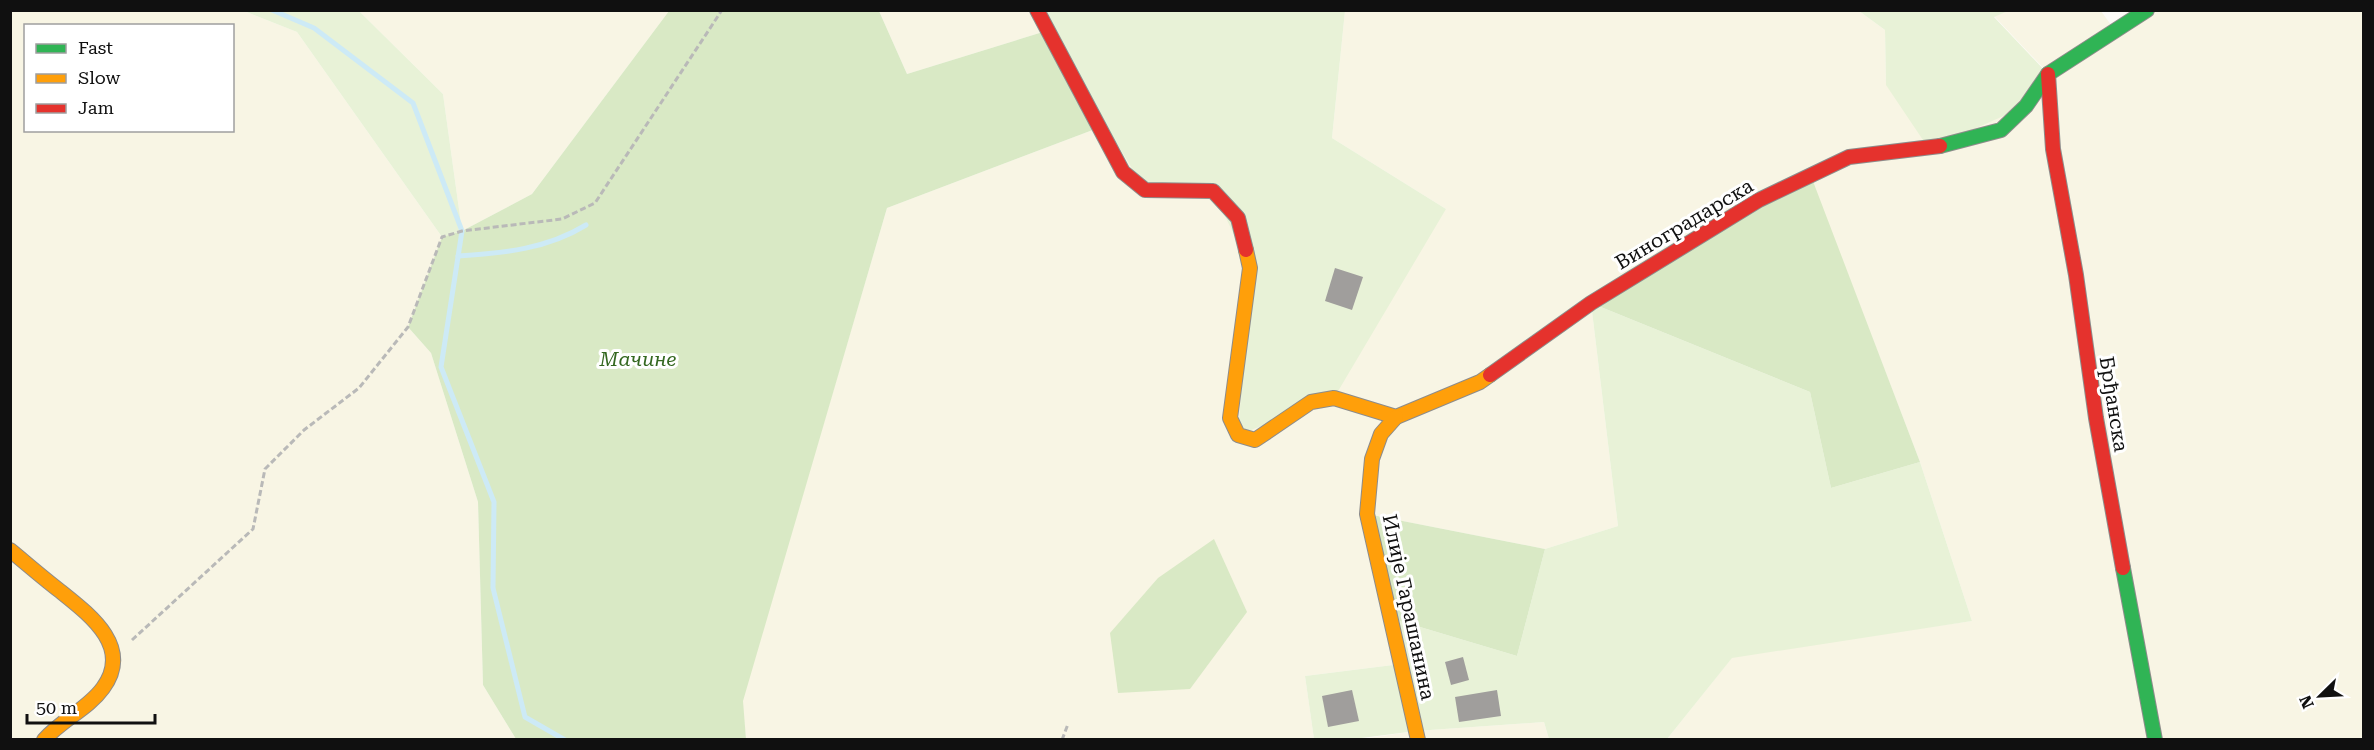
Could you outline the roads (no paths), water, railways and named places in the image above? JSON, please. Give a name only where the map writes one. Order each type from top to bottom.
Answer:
[{"type":"street","points":[[1038,10],[1046,31],[1123,172],[1145,190],[1213,191],[1238,218],[1250,268],[1230,418],[1238,435],[1255,440],[1311,402],[1334,398],[1396,417]]},
{"type":"street","name":"Виноградарска","points":[[1396,417],[1480,382],[1591,303],[1749,206],[1849,157],[1929,149],[2001,130],[2026,106],[2048,74],[2147,10]]},
{"type":"street","name":"Брђанска","points":[[2048,74],[2053,149],[2076,275],[2096,418],[2155,740]]},
{"type":"street","name":"Илије Гарашанина","points":[[1396,417],[1381,434],[1372,459],[1367,514],[1418,740]]},
{"type":"street","points":[[10,550],[96,620],[109,637],[115,655],[112,675],[101,690],[54,727],[44,740]]},
{"type":"waterway","points":[[272,10],[314,28],[413,103],[462,231],[441,367],[494,502],[493,588],[525,717],[565,740]]},
{"type":"waterway","points":[[458,256],[540,245],[586,225]]},
{"type":"park label","name":"Мачине","points":[[638,359]]}]
